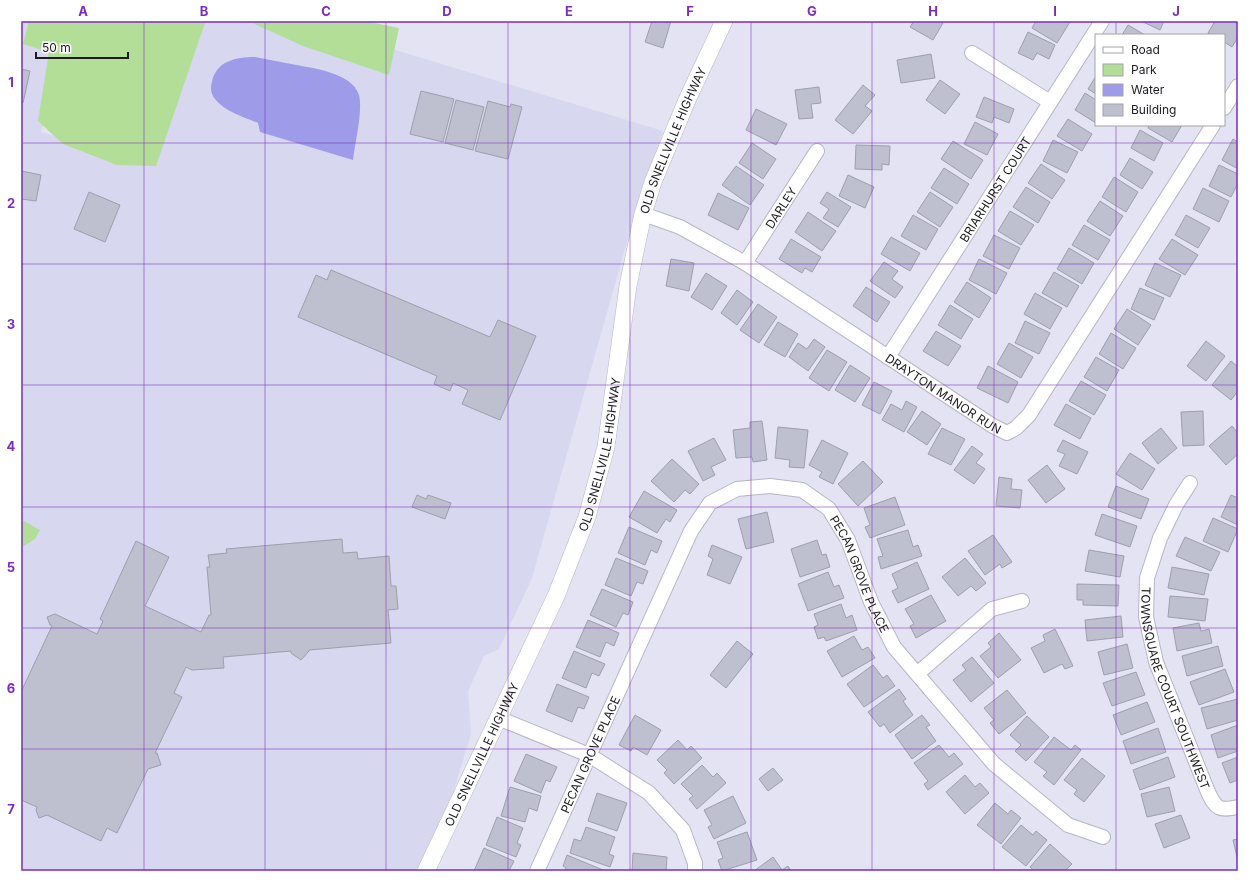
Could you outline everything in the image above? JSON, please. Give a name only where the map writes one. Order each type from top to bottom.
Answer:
[{"type":"street","name":"OLD SNELLVILLE HIGHWAY","points":[[426,871],[556,596],[587,517],[606,447],[628,286],[643,214],[653,182],[687,100],[724,21]]},
{"type":"street","name":"BRIARHURST COURT","points":[[888,357],[1102,21]]},
{"type":"street","points":[[972,53],[1050,102]]},
{"type":"street","points":[[1225,106],[1238,86]]},
{"type":"street","name":"DRAYTON MANOR RUN","points":[[643,214],[680,227],[745,263],[994,426],[1007,433],[1016,428],[1029,415],[1212,126]]},
{"type":"street","name":"DARLEY","points":[[745,263],[816,151]]},
{"type":"street","name":"TOWNSQUARE COURT SOUTHWEST","points":[[1190,483],[1176,505],[1160,538],[1147,578],[1146,617],[1156,662],[1208,792],[1214,804],[1225,810],[1238,807]]},
{"type":"street","name":"PECAN GROVE PLACE","points":[[537,871],[691,531],[710,503],[738,489],[770,486],[802,490],[829,509],[848,540],[871,602],[894,647],[994,764],[1068,825],[1103,837]]},
{"type":"street","points":[[917,674],[992,609],[1022,601]]},
{"type":"street","points":[[498,718],[589,755],[649,793],[683,830],[695,863],[695,871]]},
{"type":"shaded area","points":[[21,21],[76,21],[41,132],[150,162],[200,21],[300,21],[663,131],[637,206],[532,578],[499,649],[484,656],[468,691],[471,734],[452,797],[417,871],[21,871]]},
{"type":"green space","points":[[29,21],[208,21],[205,23],[156,166],[117,165],[63,144],[38,121],[49,52],[23,44]]},
{"type":"green space","points":[[248,21],[365,21],[399,28],[389,75],[303,46]]},
{"type":"green space","points":[[22,520],[40,530],[35,539],[22,547],[21,546]]},
{"type":"water","points":[[255,57],[330,72],[340,76],[355,87],[359,95],[360,109],[353,160],[260,132],[258,123],[235,114],[219,104],[211,89],[214,75],[218,69],[222,65],[234,59]]},
{"type":"building","points":[[652,21],[671,21],[663,48],[645,42]]},
{"type":"building","points":[[914,21],[940,21],[943,23],[933,40],[910,27]]},
{"type":"building","points":[[1036,21],[1070,22],[1057,43],[1032,28]]},
{"type":"building","points":[[1141,21],[1164,21],[1160,30]]},
{"type":"building","points":[[1215,21],[1233,21],[1238,24],[1238,37],[1232,47],[1225,43],[1225,34],[1208,33]]},
{"type":"building","points":[[1128,25],[1143,34],[1123,34]]},
{"type":"building","points":[[1028,32],[1055,45],[1049,59],[1037,53],[1033,60],[1018,53]]},
{"type":"building","points":[[931,54],[935,78],[901,83],[897,60]]},
{"type":"building","points":[[21,69],[30,71],[23,103],[21,103]]},
{"type":"building","points":[[1095,78],[1095,93],[1088,89]]},
{"type":"building","points":[[940,80],[960,94],[945,114],[926,100]]},
{"type":"building","points":[[863,85],[875,95],[865,106],[872,111],[853,134],[835,120]]},
{"type":"building","points":[[819,87],[821,103],[811,104],[813,118],[799,119],[795,90]]},
{"type":"building","points":[[421,91],[454,99],[443,142],[410,134]]},
{"type":"building","points":[[1085,93],[1095,99],[1095,122],[1075,110]]},
{"type":"building","points":[[984,97],[1014,109],[1009,123],[994,117],[992,123],[976,117]]},
{"type":"building","points":[[456,100],[484,107],[473,150],[445,143]]},
{"type":"building","points":[[488,101],[510,107],[511,104],[522,107],[508,159],[475,151]]},
{"type":"building","points":[[756,109],[787,124],[776,145],[746,130]]},
{"type":"building","points":[[1068,119],[1092,134],[1082,151],[1057,136]]},
{"type":"building","points":[[975,122],[998,134],[987,155],[964,144]]},
{"type":"building","points":[[1149,126],[1181,126],[1172,142],[1148,128]]},
{"type":"building","points":[[1140,130],[1163,143],[1154,161],[1131,148]]},
{"type":"building","points":[[1233,139],[1238,142],[1238,169],[1222,160]]},
{"type":"building","points":[[1053,140],[1078,152],[1067,173],[1043,161]]},
{"type":"building","points":[[953,141],[983,160],[971,179],[941,159]]},
{"type":"building","points":[[752,143],[776,159],[763,179],[739,163]]},
{"type":"building","points":[[856,145],[890,146],[889,165],[882,164],[882,170],[855,169]]},
{"type":"building","points":[[1130,158],[1153,172],[1142,189],[1120,175]]},
{"type":"building","points":[[1041,164],[1065,180],[1052,199],[1028,183]]},
{"type":"building","points":[[1219,165],[1238,174],[1238,183],[1231,197],[1209,186]]},
{"type":"building","points":[[736,166],[764,185],[750,205],[722,185]]},
{"type":"building","points":[[944,168],[969,184],[957,204],[931,188]]},
{"type":"building","points":[[21,171],[41,175],[36,201],[21,199]]},
{"type":"building","points":[[848,175],[874,187],[865,208],[839,196]]},
{"type":"building","points":[[1114,177],[1138,192],[1126,212],[1102,197]]},
{"type":"building","points":[[1026,187],[1050,202],[1038,223],[1013,207]]},
{"type":"building","points":[[1203,188],[1229,201],[1219,222],[1193,209]]},
{"type":"building","points":[[89,192],[120,205],[105,242],[74,229]]},
{"type":"building","points":[[827,192],[851,207],[838,227],[823,218],[829,209],[820,203]]},
{"type":"building","points":[[930,192],[953,207],[940,227],[917,212]]},
{"type":"building","points":[[718,193],[749,208],[738,230],[708,215]]},
{"type":"building","points":[[1100,201],[1123,216],[1110,236],[1087,221]]},
{"type":"building","points":[[1010,211],[1034,225],[1021,245],[998,231]]},
{"type":"building","points":[[808,212],[836,231],[822,251],[795,232]]},
{"type":"building","points":[[913,215],[938,229],[926,250],[901,236]]},
{"type":"building","points":[[1186,215],[1210,228],[1198,248],[1175,235]]},
{"type":"building","points":[[1084,225],[1110,240],[1098,260],[1072,245]]},
{"type":"building","points":[[994,235],[1020,248],[1009,269],[983,256]]},
{"type":"building","points":[[891,237],[920,253],[910,271],[881,254]]},
{"type":"building","points":[[791,239],[821,257],[812,272],[805,268],[802,273],[779,259]]},
{"type":"building","points":[[1172,239],[1198,255],[1185,275],[1159,259]]},
{"type":"building","points":[[1069,248],[1094,263],[1082,284],[1057,269]]},
{"type":"building","points":[[671,259],[694,263],[689,291],[666,286]]},
{"type":"building","points":[[979,259],[1007,273],[996,294],[969,280]]},
{"type":"building","points":[[884,262],[898,271],[892,279],[903,287],[895,298],[870,281]]},
{"type":"building","points":[[1155,263],[1181,275],[1170,297],[1145,285]]},
{"type":"building","points":[[331,270],[490,337],[498,320],[536,336],[500,420],[462,404],[468,390],[453,383],[450,391],[434,384],[437,376],[298,317],[316,275],[327,280]]},
{"type":"building","points":[[1054,272],[1079,286],[1067,307],[1042,293]]},
{"type":"building","points":[[706,273],[727,286],[712,310],[691,297]]},
{"type":"building","points":[[967,282],[991,298],[979,318],[954,302]]},
{"type":"building","points":[[866,287],[890,302],[877,322],[853,306]]},
{"type":"building","points":[[1140,288],[1164,298],[1154,320],[1131,309]]},
{"type":"building","points":[[737,290],[753,302],[737,325],[721,313]]},
{"type":"building","points":[[1035,293],[1062,308],[1050,329],[1024,314]]},
{"type":"building","points":[[758,304],[777,317],[759,343],[740,330]]},
{"type":"building","points":[[950,305],[973,319],[961,339],[938,325]]},
{"type":"building","points":[[1127,309],[1151,325],[1138,345],[1114,329]]},
{"type":"building","points":[[1025,321],[1050,333],[1039,354],[1015,343]]},
{"type":"building","points":[[778,322],[798,334],[785,357],[764,345]]},
{"type":"building","points":[[936,331],[961,346],[948,366],[923,351]]},
{"type":"building","points":[[1111,333],[1136,348],[1123,369],[1099,354]]},
{"type":"building","points":[[814,339],[825,347],[808,371],[789,357],[798,343],[807,349]]},
{"type":"building","points":[[1206,341],[1225,356],[1206,381],[1187,366]]},
{"type":"building","points":[[1009,343],[1033,357],[1021,378],[997,364]]},
{"type":"building","points":[[827,350],[847,362],[829,391],[809,378]]},
{"type":"building","points":[[1096,357],[1119,370],[1107,391],[1084,377]]},
{"type":"building","points":[[1231,361],[1238,367],[1238,391],[1231,400],[1212,385]]},
{"type":"building","points":[[850,365],[870,378],[855,402],[835,390]]},
{"type":"building","points":[[988,366],[1018,382],[1008,403],[977,388]]},
{"type":"building","points":[[1081,381],[1106,395],[1094,415],[1069,401]]},
{"type":"building","points":[[874,382],[892,391],[880,414],[862,405]]},
{"type":"building","points":[[906,401],[917,407],[904,432],[882,420],[891,404],[902,410]]},
{"type":"building","points":[[1066,404],[1091,418],[1080,439],[1054,425]]},
{"type":"building","points":[[922,411],[941,424],[927,445],[907,432]]},
{"type":"building","points":[[1203,411],[1204,445],[1183,446],[1181,412]]},
{"type":"building","points":[[762,421],[767,460],[753,462],[752,457],[736,458],[733,430],[750,428],[750,422]]},
{"type":"building","points":[[1232,426],[1238,433],[1238,454],[1226,465],[1209,446]]},
{"type":"building","points":[[778,427],[808,430],[804,468],[789,467],[790,460],[775,458]]},
{"type":"building","points":[[942,428],[965,439],[951,465],[928,454]]},
{"type":"building","points":[[1161,428],[1177,448],[1158,464],[1142,443]]},
{"type":"building","points":[[714,438],[726,460],[711,467],[715,475],[703,481],[688,451]]},
{"type":"building","points":[[822,440],[848,453],[833,484],[819,477],[822,472],[809,465]]},
{"type":"building","points":[[1063,440],[1088,452],[1077,474],[1059,466],[1065,454],[1057,451]]},
{"type":"building","points":[[972,446],[983,454],[976,463],[985,469],[974,484],[954,470]]},
{"type":"building","points":[[1130,453],[1155,469],[1142,490],[1116,474]]},
{"type":"building","points":[[672,459],[699,484],[690,494],[685,490],[674,502],[651,481]]},
{"type":"building","points":[[863,461],[883,482],[858,506],[838,484]]},
{"type":"building","points":[[1047,465],[1065,489],[1046,503],[1028,480]]},
{"type":"building","points":[[999,477],[1012,479],[1011,489],[1022,490],[1020,508],[996,506]]},
{"type":"building","points":[[1116,486],[1149,499],[1141,519],[1108,507]]},
{"type":"building","points":[[644,491],[677,510],[670,522],[666,519],[657,533],[629,517]]},
{"type":"building","points":[[417,495],[426,499],[428,495],[451,503],[445,519],[412,507]]},
{"type":"building","points":[[1231,495],[1238,498],[1238,525],[1221,517]]},
{"type":"building","points":[[895,497],[905,525],[870,538],[865,527],[870,525],[864,508]]},
{"type":"building","points":[[767,512],[774,542],[746,549],[738,519]]},
{"type":"building","points":[[1102,514],[1137,526],[1130,547],[1095,535]]},
{"type":"building","points":[[1213,518],[1238,529],[1228,552],[1203,541]]},
{"type":"building","points":[[629,527],[662,541],[657,553],[651,550],[645,565],[618,553]]},
{"type":"building","points":[[908,530],[913,547],[918,545],[922,556],[881,569],[878,557],[883,556],[877,539]]},
{"type":"building","points":[[993,535],[1012,562],[1002,568],[1000,564],[985,575],[968,551]]},
{"type":"building","points":[[1185,537],[1220,552],[1211,571],[1176,556]]},
{"type":"building","points":[[342,539],[343,553],[357,552],[358,559],[389,556],[391,586],[396,586],[398,609],[388,610],[391,643],[309,650],[301,660],[291,653],[291,651],[223,657],[224,668],[192,670],[186,667],[174,693],[182,697],[155,753],[157,753],[161,765],[148,769],[117,833],[107,828],[101,841],[47,815],[39,818],[36,810],[37,807],[21,800],[21,692],[52,626],[50,625],[47,617],[55,614],[97,634],[103,621],[100,619],[136,541],[169,557],[145,606],[201,632],[209,615],[211,615],[207,567],[210,567],[208,555],[227,553],[226,549]]},
{"type":"building","points":[[817,540],[822,555],[826,554],[830,567],[800,577],[791,549]]},
{"type":"building","points":[[712,545],[742,557],[730,584],[707,575],[713,559],[708,556]]},
{"type":"building","points":[[1089,550],[1124,556],[1120,577],[1085,571]]},
{"type":"building","points":[[616,558],[648,571],[643,584],[637,582],[631,596],[605,585]]},
{"type":"building","points":[[965,558],[986,583],[976,591],[971,586],[958,596],[942,577]]},
{"type":"building","points":[[917,562],[929,589],[898,603],[892,591],[898,588],[892,574]]},
{"type":"building","points":[[1172,567],[1209,574],[1204,595],[1168,588]]},
{"type":"building","points":[[828,572],[834,587],[839,585],[844,598],[808,611],[798,584]]},
{"type":"building","points":[[1077,584],[1119,585],[1118,606],[1083,605],[1083,600],[1077,600]]},
{"type":"building","points":[[602,589],[633,602],[628,615],[623,613],[616,627],[590,615]]},
{"type":"building","points":[[931,595],[946,621],[916,638],[910,626],[914,624],[905,609]]},
{"type":"building","points":[[1170,596],[1208,599],[1205,621],[1168,617]]},
{"type":"building","points":[[841,604],[846,618],[852,615],[857,630],[826,641],[824,637],[818,639],[814,627],[818,625],[814,614]]},
{"type":"building","points":[[1121,616],[1123,637],[1087,641],[1085,620]]},
{"type":"building","points":[[588,620],[619,633],[614,646],[606,642],[600,657],[576,647]]},
{"type":"building","points":[[1199,623],[1201,631],[1209,629],[1212,643],[1177,651],[1173,628]]},
{"type":"building","points":[[1055,629],[1073,666],[1065,669],[1062,664],[1044,673],[1031,648],[1045,641],[1043,635]]},
{"type":"building","points":[[999,633],[1021,660],[998,678],[980,656],[991,647],[988,643]]},
{"type":"building","points":[[854,636],[862,650],[868,647],[875,658],[842,677],[827,651]]},
{"type":"building","points":[[737,641],[753,654],[726,688],[710,675]]},
{"type":"building","points":[[1127,644],[1133,668],[1104,675],[1098,652]]},
{"type":"building","points":[[1218,646],[1223,666],[1187,676],[1182,656]]},
{"type":"building","points":[[574,651],[605,664],[599,676],[592,673],[586,688],[562,678]]},
{"type":"building","points":[[972,657],[994,683],[971,702],[953,680],[966,670],[962,665]]},
{"type":"building","points":[[873,665],[883,678],[887,675],[895,686],[864,707],[847,684]]},
{"type":"building","points":[[1225,669],[1234,692],[1199,705],[1190,682]]},
{"type":"building","points":[[1136,672],[1145,695],[1112,706],[1103,683]]},
{"type":"building","points":[[557,684],[589,697],[584,709],[578,707],[572,722],[546,711]]},
{"type":"building","points":[[899,689],[906,699],[903,701],[913,715],[890,733],[884,724],[880,727],[868,712]]},
{"type":"building","points":[[1007,690],[1026,713],[999,734],[990,723],[994,720],[984,708]]},
{"type":"building","points":[[1238,699],[1238,720],[1207,729],[1201,708]]},
{"type":"building","points":[[1147,702],[1155,722],[1121,735],[1113,715]]},
{"type":"building","points":[[635,715],[661,730],[647,755],[633,747],[631,751],[619,745]]},
{"type":"building","points":[[922,715],[930,725],[926,727],[936,741],[912,759],[895,735]]},
{"type":"building","points":[[1027,716],[1049,737],[1026,761],[1015,751],[1021,745],[1010,735]]},
{"type":"building","points":[[1238,725],[1238,751],[1218,758],[1211,735]]},
{"type":"building","points":[[1158,728],[1166,752],[1131,764],[1123,741]]},
{"type":"building","points":[[1054,737],[1071,750],[1075,745],[1081,750],[1054,785],[1043,776],[1047,772],[1034,762]]},
{"type":"building","points":[[678,740],[687,750],[691,746],[702,758],[674,784],[664,773],[667,770],[657,760]]},
{"type":"building","points":[[939,745],[949,757],[954,753],[963,764],[928,790],[924,784],[928,781],[914,763]]},
{"type":"building","points":[[526,754],[557,767],[550,782],[546,780],[541,793],[514,781]]},
{"type":"building","points":[[1168,757],[1175,777],[1140,790],[1133,770]]},
{"type":"building","points":[[1238,757],[1238,780],[1230,783],[1222,763]]},
{"type":"building","points":[[1082,758],[1105,776],[1084,802],[1074,794],[1077,790],[1064,780]]},
{"type":"building","points":[[702,765],[713,777],[717,773],[726,783],[697,809],[689,799],[693,796],[681,784]]},
{"type":"building","points":[[773,768],[783,780],[768,791],[759,779]]},
{"type":"building","points":[[965,775],[975,787],[980,783],[989,793],[965,814],[946,792]]},
{"type":"building","points":[[510,787],[541,796],[537,811],[529,808],[525,822],[501,816]]},
{"type":"building","points":[[1169,787],[1175,811],[1147,817],[1141,794]]},
{"type":"building","points":[[597,793],[627,803],[617,831],[588,821]]},
{"type":"building","points":[[733,796],[746,823],[714,839],[708,827],[712,825],[704,810]]},
{"type":"building","points":[[995,803],[1008,814],[1011,810],[1021,818],[1001,844],[977,825]]},
{"type":"building","points":[[1181,815],[1190,838],[1164,848],[1155,824]]},
{"type":"building","points":[[497,817],[523,828],[517,843],[521,845],[516,857],[486,845]]},
{"type":"building","points":[[1021,825],[1033,835],[1036,831],[1047,840],[1026,866],[1002,847]]},
{"type":"building","points":[[586,827],[615,837],[609,854],[614,856],[610,867],[570,853],[574,839],[581,841]]},
{"type":"building","points":[[747,832],[757,860],[722,871],[718,860],[723,858],[717,842]]},
{"type":"building","points":[[1238,839],[1238,861],[1233,840]]},
{"type":"building","points":[[1050,844],[1072,864],[1065,871],[1034,871],[1030,867]]},
{"type":"building","points":[[484,848],[514,861],[509,871],[474,871]]},
{"type":"building","points":[[633,853],[667,857],[666,871],[632,871]]},
{"type":"building","points":[[567,855],[603,870],[565,871],[566,868],[563,866]]},
{"type":"building","points":[[773,857],[782,870],[788,866],[791,871],[754,871]]}]
